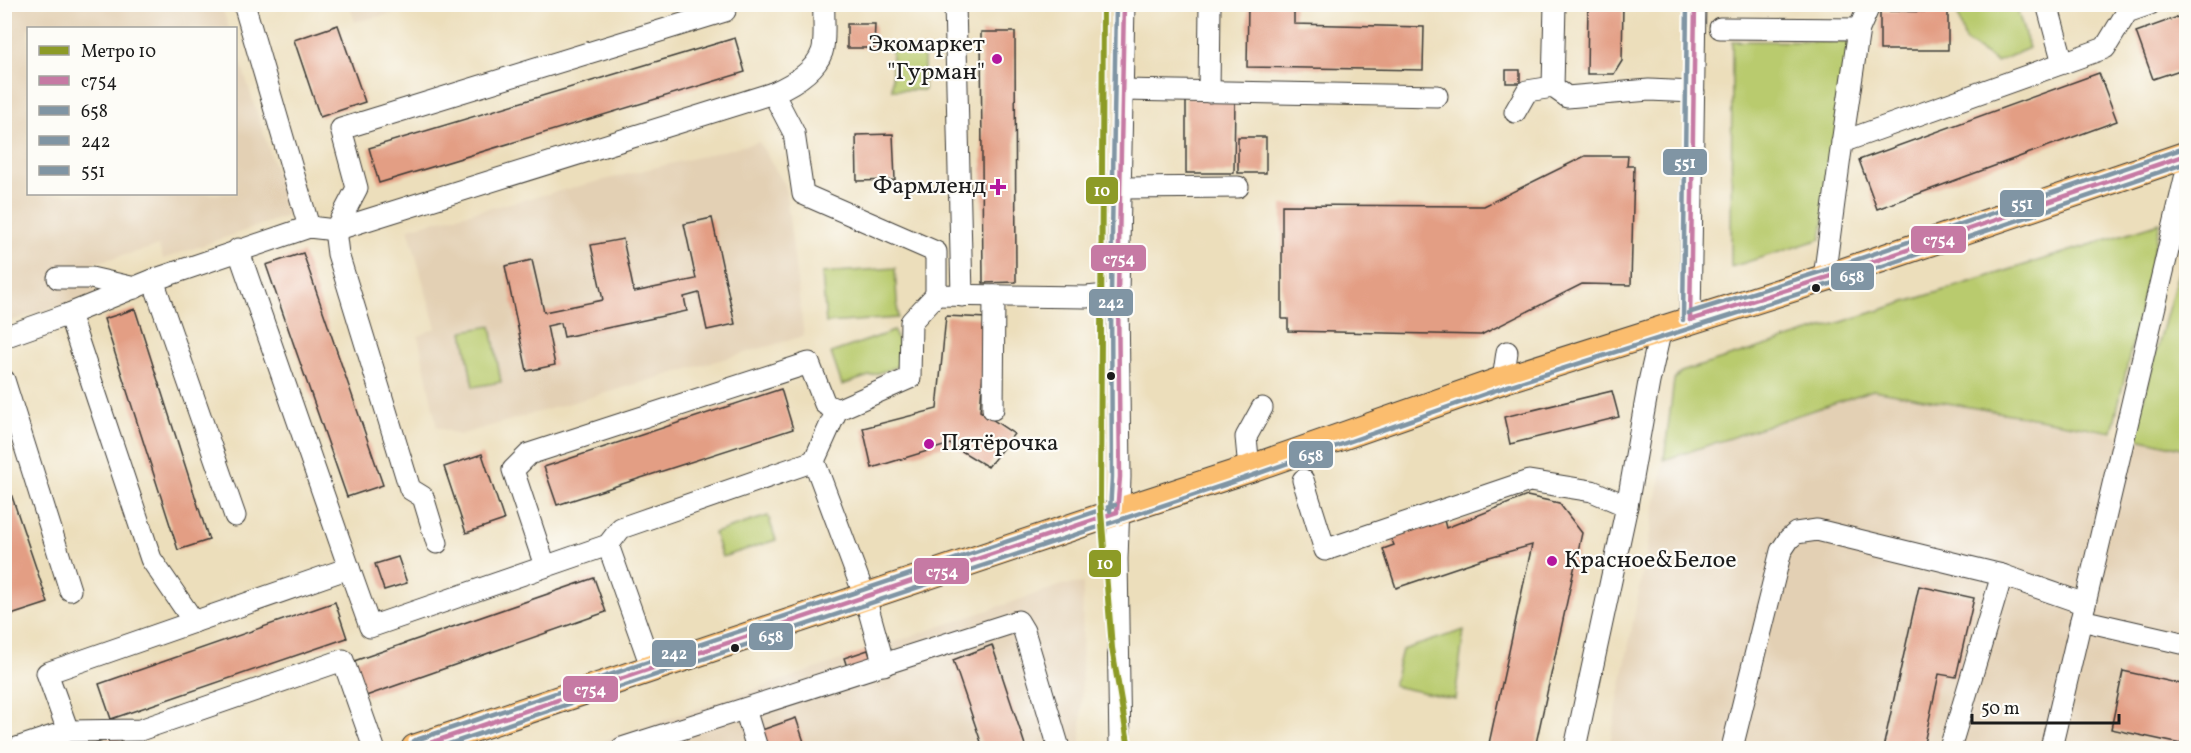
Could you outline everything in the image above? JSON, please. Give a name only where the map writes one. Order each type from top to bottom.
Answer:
[{"type":"main road","points":[[415,748],[1249,469],[1503,380],[1824,278],[2187,155]]},
{"type":"street","points":[[244,4],[309,227]]},
{"type":"street","points":[[437,543],[423,497],[410,489],[338,254],[335,230],[357,188],[341,129],[725,11],[725,4]]},
{"type":"street","points":[[4,337],[238,249],[309,227],[335,230],[773,93],[792,84],[810,70],[823,51],[824,4]]},
{"type":"street","points":[[955,4],[962,296]]},
{"type":"street","points":[[1120,748],[1118,294],[1122,188],[1124,4]]},
{"type":"street","points":[[1209,92],[1210,4]]},
{"type":"street","points":[[1555,4],[1563,97]]},
{"type":"street","points":[[1690,320],[1695,4]]},
{"type":"street","points":[[1824,278],[1859,29],[1870,4]]},
{"type":"street","points":[[2047,4],[2063,63]]},
{"type":"street","points":[[1842,142],[2105,48],[2127,12],[2150,4]]},
{"type":"street","points":[[1720,28],[1859,29]]},
{"type":"street","points":[[1123,90],[1437,96]]},
{"type":"street","points":[[1515,112],[1527,91],[1563,97],[1649,90],[1694,92]]},
{"type":"street","points":[[773,93],[794,133],[803,194],[936,252],[936,295],[910,322],[910,378],[837,410],[814,461],[865,597],[884,665]]},
{"type":"street","points":[[2051,748],[2187,174]]},
{"type":"street","points":[[1122,188],[1238,187]]},
{"type":"street","points":[[238,249],[370,627],[608,544],[621,528],[814,461]]},
{"type":"street","points":[[58,278],[91,278],[144,284]]},
{"type":"street","points":[[144,284],[235,516]]},
{"type":"street","points":[[936,295],[1086,297],[1118,294]]},
{"type":"street","points":[[993,409],[994,296]]},
{"type":"street","points":[[69,314],[151,559],[194,622]]},
{"type":"street","points":[[1575,748],[1628,506],[1661,329]]},
{"type":"street","points":[[1503,380],[1507,352]]},
{"type":"street","points":[[545,566],[513,470],[529,453],[809,363],[825,404],[837,410]]},
{"type":"street","points":[[4,380],[70,590]]},
{"type":"street","points":[[1249,469],[1246,437],[1262,408]]},
{"type":"street","points":[[1302,480],[1325,550],[1529,481],[1592,491],[1628,506]]},
{"type":"street","points":[[1732,748],[1781,551],[1796,533],[1817,530],[2002,575],[2083,612],[2187,644]]},
{"type":"street","points":[[608,544],[652,669]]},
{"type":"street","points":[[68,731],[47,673],[349,568]]},
{"type":"street","points":[[1950,748],[2002,575]]},
{"type":"street","points":[[635,747],[1018,621],[1024,631],[1059,748]]},
{"type":"street","points":[[17,748],[68,731],[140,730],[343,660],[374,748]]},
{"type":"street","points":[[745,709],[757,748]]},
{"type":"shaded area","points":[[349,4],[430,4],[430,5],[355,22]]},
{"type":"shaded area","points":[[5,5],[221,5],[229,27],[27,27],[27,195],[237,195],[237,51],[290,215],[163,259],[159,246],[87,265],[96,295],[5,323]]},
{"type":"shaded area","points":[[759,142],[785,185],[804,336],[459,435],[437,427],[418,336],[436,328],[408,228]]},
{"type":"shaded area","points":[[1873,390],[2124,436],[2186,450],[2186,748],[1609,748],[1664,460]]},
{"type":"shaded area","points":[[1083,583],[1081,748],[582,748],[1062,585]]},
{"type":"green space","points":[[1955,5],[2016,5],[2029,48],[1997,62],[1965,41]]},
{"type":"green space","points":[[1732,41],[1853,42],[1821,239],[1731,267]]},
{"type":"green space","points":[[892,49],[924,49],[924,90],[892,90]]},
{"type":"green space","points":[[2160,223],[2112,432],[1873,390],[1664,460],[1674,380],[1681,372]]},
{"type":"green space","points":[[2186,244],[2186,449],[2133,437]]},
{"type":"green space","points":[[895,268],[898,318],[826,323],[822,273]]},
{"type":"green space","points":[[491,326],[501,382],[473,387],[463,331]]},
{"type":"green space","points":[[894,331],[905,364],[842,385],[831,353]]},
{"type":"green space","points":[[768,516],[776,540],[722,557],[714,533]]},
{"type":"green space","points":[[1464,630],[1455,699],[1393,686],[1402,650]]},
{"type":"building","points":[[756,4],[787,4],[787,9],[756,9]]},
{"type":"building","points":[[1248,4],[1294,4],[1294,24],[1424,27],[1423,70],[1247,67]]},
{"type":"building","points":[[1588,4],[1623,4],[1622,61],[1614,74],[1587,74]]},
{"type":"building","points":[[1803,4],[1845,4],[1845,7],[1803,7]]},
{"type":"building","points":[[1880,11],[1948,12],[1948,50],[1880,50]]},
{"type":"building","points":[[2186,14],[2186,68],[2153,79],[2136,32]]},
{"type":"building","points":[[847,24],[875,24],[874,48],[847,48]]},
{"type":"building","points":[[338,25],[365,102],[320,117],[294,40]]},
{"type":"building","points":[[981,32],[1015,32],[1016,282],[983,283]]},
{"type":"building","points":[[735,38],[745,72],[379,183],[369,148]]},
{"type":"building","points":[[1506,70],[1520,70],[1520,83],[1506,83]]},
{"type":"building","points":[[2099,73],[2117,121],[1877,209],[1859,160]]},
{"type":"building","points":[[1186,98],[1235,99],[1234,173],[1186,173]]},
{"type":"building","points":[[893,134],[895,180],[857,181],[856,135]]},
{"type":"building","points":[[1238,137],[1266,137],[1266,173],[1238,173]]},
{"type":"building","points":[[1585,156],[1628,156],[1627,166],[1634,166],[1631,285],[1582,284],[1481,335],[1288,331],[1288,319],[1282,319],[1282,205],[1484,206]]},
{"type":"building","points":[[712,218],[735,324],[707,330],[699,293],[684,297],[687,311],[564,337],[561,323],[547,326],[555,365],[527,371],[505,266],[532,260],[544,312],[603,300],[591,245],[623,239],[634,292],[696,279],[684,224]]},
{"type":"building","points":[[303,253],[383,485],[347,497],[266,265]]},
{"type":"building","points":[[135,309],[209,540],[178,550],[104,319]]},
{"type":"building","points":[[946,316],[987,318],[980,411],[1014,434],[988,467],[950,444],[872,468],[863,428],[937,409]]},
{"type":"building","points":[[781,389],[793,429],[557,505],[544,467]]},
{"type":"building","points":[[1612,391],[1619,417],[1510,444],[1504,417]]},
{"type":"building","points":[[482,454],[504,520],[466,533],[444,467]]},
{"type":"building","points":[[4,473],[48,603],[11,615],[4,596]]},
{"type":"building","points":[[1527,496],[1559,503],[1582,533],[1535,748],[1488,748],[1532,545],[1396,588],[1383,549],[1394,545],[1391,538],[1444,520],[1446,528]]},
{"type":"building","points":[[398,557],[407,583],[384,590],[375,564]]},
{"type":"building","points":[[594,578],[606,612],[366,696],[354,661]]},
{"type":"building","points":[[1919,586],[1974,598],[1956,677],[1939,674],[1923,748],[1883,748]]},
{"type":"building","points":[[335,602],[347,638],[111,719],[99,684]]},
{"type":"building","points":[[992,645],[1026,748],[983,748],[953,660]]},
{"type":"building","points":[[868,650],[872,663],[848,670],[844,658]]},
{"type":"building","points":[[2123,671],[2186,685],[2186,721],[2181,744],[2111,729]]},
{"type":"building","points":[[796,718],[806,748],[765,748],[759,731]]},
{"type":"building","points":[[118,736],[123,748],[82,748]]},
{"type":"metro line","name":"10","points":[[1103,4],[1100,499],[1112,648],[1129,748]]},
{"type":"transit line","name":"242","points":[[1110,511],[1116,4]]},
{"type":"transit line","name":"с754","points":[[1117,512],[1120,477],[1118,294],[1124,4]]},
{"type":"transit line","name":"551","points":[[1683,320],[1687,4]]},
{"type":"transit line","name":"с754","points":[[1690,320],[1695,4]]},
{"type":"transit line","name":"551","points":[[1688,313],[1826,270],[2184,148]]},
{"type":"transit line","name":"с754","points":[[1690,320],[1828,277],[2186,155]]},
{"type":"transit line","name":"658","points":[[437,748],[1251,476],[1505,387],[1830,284],[2186,163]]},
{"type":"transit line","name":"242","points":[[413,741],[1115,505]]},
{"type":"transit line","name":"с754","points":[[415,748],[1117,512]]},
{"type":"place","name":"Экомаркет \"Гурман\"","points":[[997,59]]},
{"type":"place","name":"Фармленд","points":[[998,187]]},
{"type":"place","name":"Пятёрочка","points":[[929,444]]},
{"type":"place","name":"Красное&Белое","points":[[1552,561]]}]
